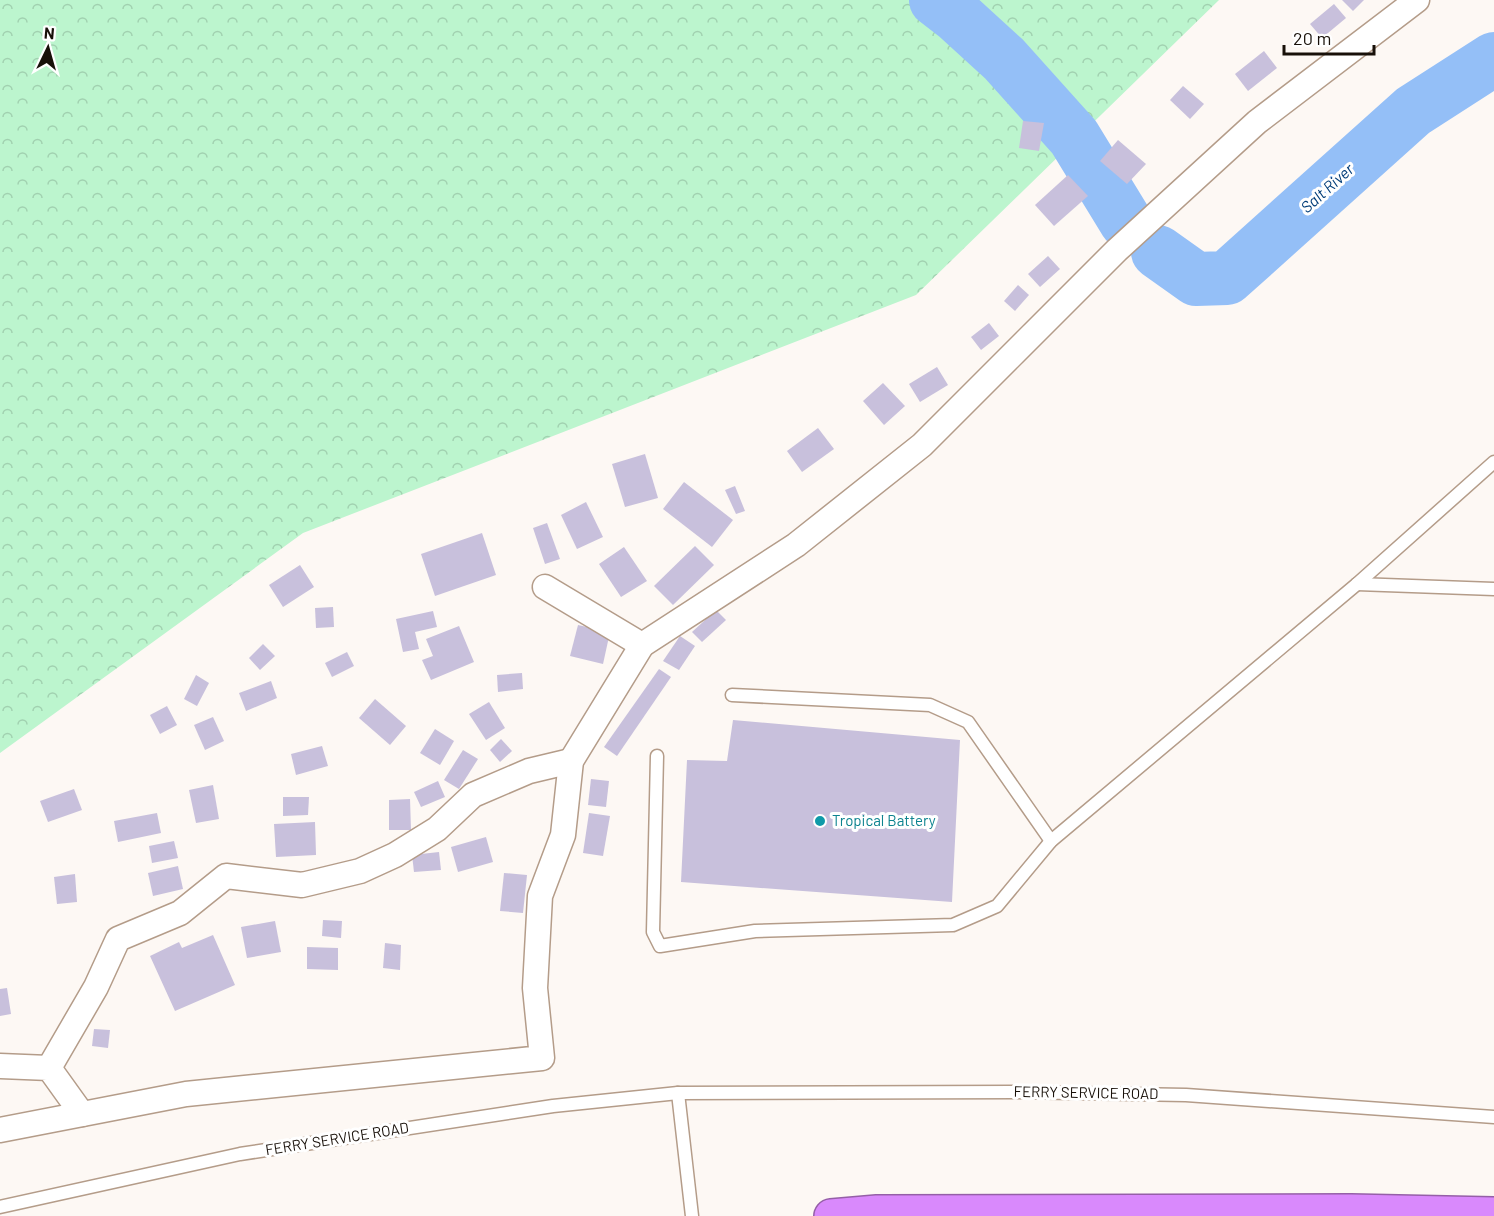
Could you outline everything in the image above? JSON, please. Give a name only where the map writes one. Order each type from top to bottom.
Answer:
[{"type":"highway","points":[[831,1216],[878,1212],[1351,1211],[1494,1214]]},
{"type":"street","points":[[0,1130],[186,1094],[542,1058],[535,988],[540,896],[563,835],[571,761],[642,645],[796,545],[922,445],[1117,250],[1248,130],[1417,0]]},
{"type":"street","points":[[545,587],[642,645]]},
{"type":"street","points":[[49,1068],[96,987],[118,939],[180,912],[226,876],[302,885],[360,871],[395,855],[437,829],[473,795],[529,771],[571,761]]},
{"type":"street","points":[[0,1066],[49,1068]]},
{"type":"street","points":[[49,1068],[82,1114]]},
{"type":"lane","points":[[657,756],[653,932],[660,946],[755,932],[953,925],[997,906],[1051,841],[1357,584],[1494,462]]},
{"type":"lane","points":[[1357,584],[1494,589]]},
{"type":"lane","points":[[732,695],[930,705],[968,722],[1051,841]]},
{"type":"lane","name":"FERRY SERVICE ROAD","points":[[0,1207],[240,1154],[553,1106],[678,1093],[1015,1092],[1186,1095],[1494,1117]]},
{"type":"lane","points":[[678,1093],[692,1216]]},
{"type":"green space","points":[[0,0],[1219,0],[916,295],[303,533],[0,753]]},
{"type":"building","points":[[1342,0],[1364,0],[1353,11]]},
{"type":"building","points":[[1334,4],[1346,18],[1322,38],[1310,24]]},
{"type":"building","points":[[1264,51],[1277,68],[1248,91],[1235,74]]},
{"type":"building","points":[[1183,86],[1204,104],[1190,119],[1170,100]]},
{"type":"building","points":[[1023,121],[1044,123],[1039,151],[1019,148]]},
{"type":"building","points":[[1118,140],[1146,164],[1127,184],[1100,161]]},
{"type":"building","points":[[1068,175],[1088,196],[1054,226],[1035,205]]},
{"type":"building","points":[[1048,256],[1060,269],[1040,287],[1028,274]]},
{"type":"building","points":[[1018,285],[1029,295],[1015,311],[1004,301]]},
{"type":"building","points":[[989,323],[999,336],[981,350],[971,337]]},
{"type":"building","points":[[937,367],[948,385],[920,402],[909,384]]},
{"type":"building","points":[[883,383],[905,406],[884,425],[863,401]]},
{"type":"building","points":[[818,428],[834,449],[802,472],[787,451]]},
{"type":"building","points":[[645,454],[658,498],[625,507],[612,464]]},
{"type":"building","points":[[684,482],[733,520],[712,547],[663,509]]},
{"type":"building","points":[[735,486],[745,511],[736,514],[725,490]]},
{"type":"building","points":[[586,502],[603,537],[577,549],[561,515]]},
{"type":"building","points":[[547,523],[560,559],[545,564],[533,528]]},
{"type":"building","points":[[482,533],[496,575],[435,596],[421,554]]},
{"type":"building","points":[[695,546],[714,565],[673,605],[654,586]]},
{"type":"building","points":[[624,547],[647,581],[621,597],[599,564]]},
{"type":"building","points":[[300,565],[314,587],[283,607],[269,585]]},
{"type":"building","points":[[333,607],[334,627],[316,628],[315,608]]},
{"type":"building","points":[[716,610],[726,620],[702,642],[692,632]]},
{"type":"building","points":[[433,611],[437,627],[415,632],[419,649],[403,652],[396,619]]},
{"type":"building","points":[[578,625],[610,632],[603,664],[570,656]]},
{"type":"building","points":[[459,626],[474,662],[431,680],[422,660],[433,656],[426,639]]},
{"type":"building","points":[[680,636],[695,646],[679,670],[663,661]]},
{"type":"building","points":[[263,644],[275,656],[260,670],[249,658]]},
{"type":"building","points":[[347,652],[354,666],[332,677],[325,663]]},
{"type":"building","points":[[659,669],[671,677],[617,756],[604,747]]},
{"type":"building","points":[[522,673],[523,689],[498,692],[497,675]]},
{"type":"building","points":[[196,675],[209,683],[197,706],[184,699]]},
{"type":"building","points":[[271,681],[277,698],[246,711],[239,693]]},
{"type":"building","points":[[375,699],[406,726],[390,745],[359,718]]},
{"type":"building","points":[[489,702],[505,728],[486,740],[469,714]]},
{"type":"building","points":[[167,706],[177,725],[160,734],[150,715]]},
{"type":"building","points":[[213,717],[224,741],[205,750],[194,725]]},
{"type":"building","name":"Tropical Battery","points":[[733,720],[960,740],[952,902],[681,882],[687,760],[727,761]]},
{"type":"building","points":[[435,729],[454,741],[440,765],[420,753]]},
{"type":"building","points":[[501,739],[512,751],[500,762],[490,750]]},
{"type":"building","points":[[322,746],[328,766],[296,775],[291,754]]},
{"type":"building","points":[[463,750],[478,759],[459,789],[444,780]]},
{"type":"building","points":[[591,779],[609,781],[606,807],[588,805]]},
{"type":"building","points":[[438,781],[445,797],[421,807],[414,792]]},
{"type":"building","points":[[213,785],[219,819],[196,823],[189,790]]},
{"type":"building","points":[[74,789],[82,810],[48,822],[40,801]]},
{"type":"building","points":[[283,797],[309,797],[308,815],[283,816]]},
{"type":"building","points":[[410,799],[411,830],[389,830],[389,800]]},
{"type":"building","points":[[157,813],[161,833],[118,842],[114,821]]},
{"type":"building","points":[[589,813],[610,816],[603,856],[583,853]]},
{"type":"building","points":[[315,822],[316,855],[276,857],[274,824]]},
{"type":"building","points":[[486,837],[493,862],[458,872],[451,847]]},
{"type":"building","points":[[174,841],[178,858],[152,863],[149,846]]},
{"type":"building","points":[[439,852],[441,870],[414,872],[412,855]]},
{"type":"building","points":[[178,866],[183,889],[153,896],[148,873]]},
{"type":"building","points":[[504,873],[527,875],[523,913],[500,911]]},
{"type":"building","points":[[75,874],[77,902],[57,904],[54,877]]},
{"type":"building","points":[[323,920],[342,921],[341,938],[322,936]]},
{"type":"building","points":[[275,921],[281,952],[247,958],[241,927]]},
{"type":"building","points":[[213,935],[235,985],[175,1011],[150,956],[179,942],[182,948]]},
{"type":"building","points":[[385,943],[401,945],[400,970],[383,968]]},
{"type":"building","points":[[307,947],[338,948],[338,970],[307,969]]},
{"type":"building","points":[[7,988],[11,1014],[0,1016],[0,989]]},
{"type":"building","points":[[94,1029],[110,1030],[108,1048],[92,1046]]},
{"type":"waterway","name":"Salt River","points":[[936,0],[1004,59],[1074,137],[1126,222]]},
{"type":"waterway","name":"Salt River","points":[[1158,252],[1196,279],[1227,278],[1413,111],[1494,59]]},
{"type":"place","name":"Tropical Battery","points":[[820,821]]}]
